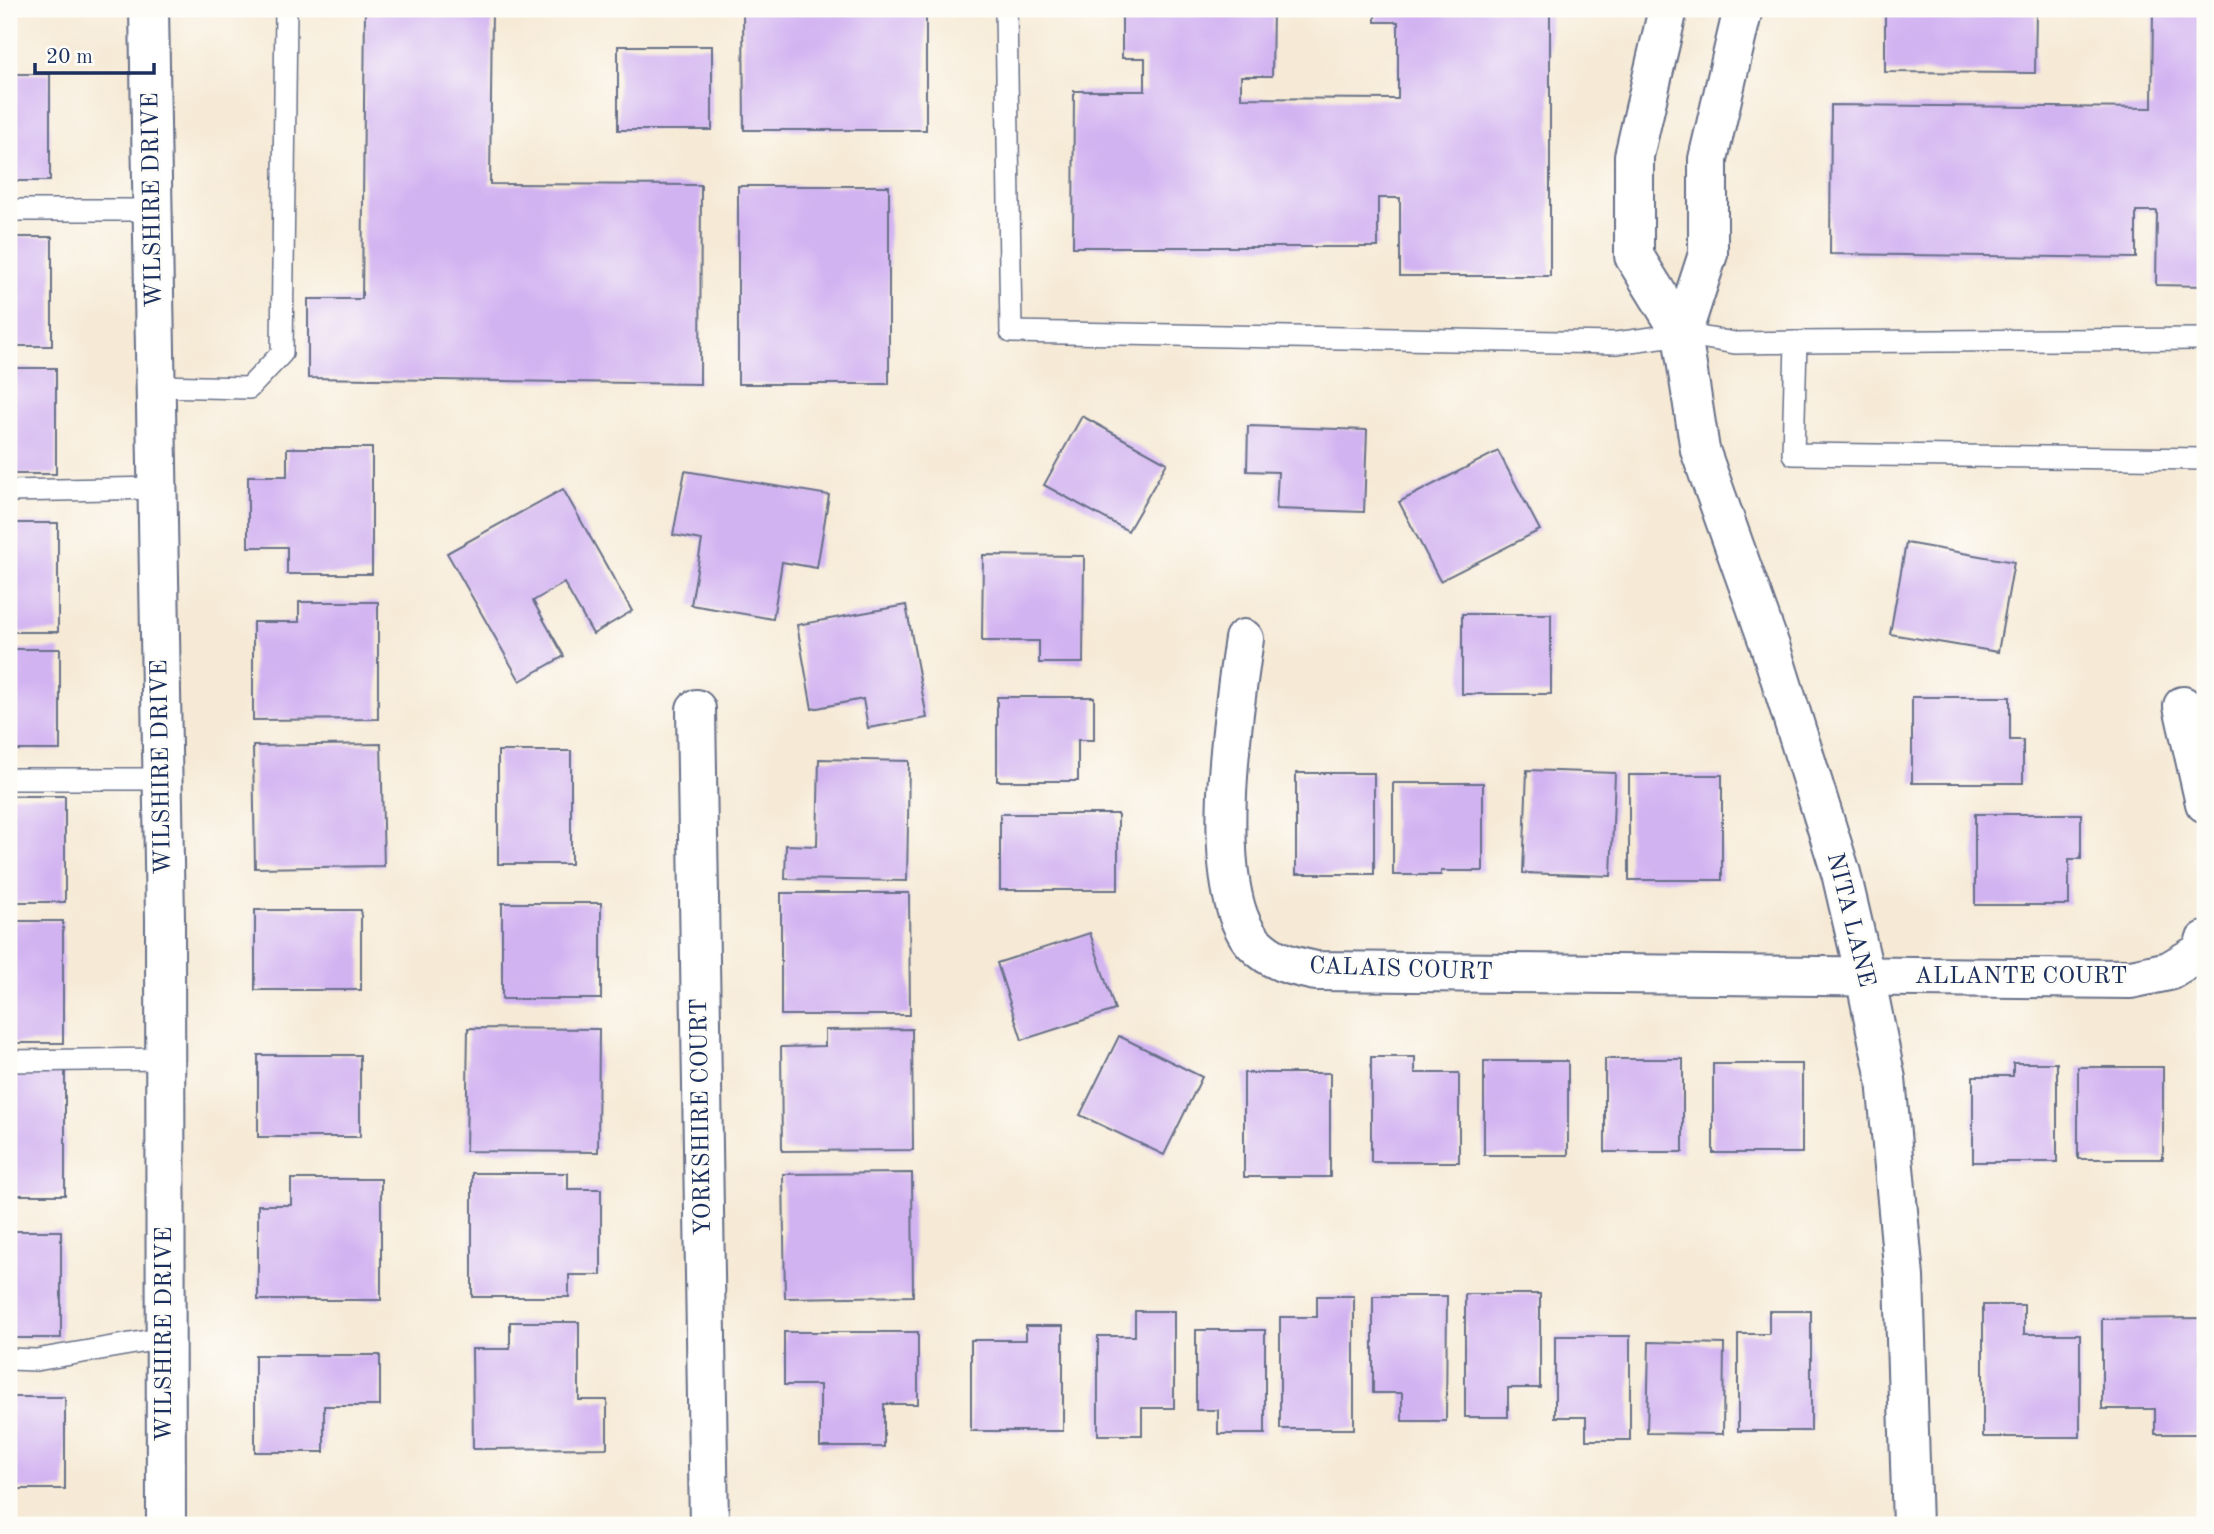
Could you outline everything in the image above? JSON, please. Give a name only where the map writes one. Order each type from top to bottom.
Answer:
[{"type":"street","name":"WILSHIRE DRIVE","points":[[149,9],[163,779],[166,1525]]},
{"type":"street","name":"NITA LANE","points":[[1668,9],[1634,156],[1634,256],[1682,334],[1700,450],[1779,675],[1841,873],[1865,976],[1886,1079],[1904,1277],[1912,1525]]},
{"type":"street","name":"NITA LANE","points":[[1682,334],[1708,254],[1708,159],[1743,9]]},
{"type":"street","name":"CALAIS COURT","points":[[1244,639],[1233,711],[1226,846],[1235,908],[1253,942],[1280,963],[1316,971],[1865,976]]},
{"type":"street","points":[[2183,706],[2205,803]]},
{"type":"street","name":"YORKSHIRE COURT","points":[[696,709],[709,1525]]},
{"type":"street","name":"ALLANTE COURT","points":[[1865,976],[2131,979],[2169,971],[2203,951],[2205,941]]},
{"type":"lane","points":[[156,386],[249,388],[282,353],[286,9]]},
{"type":"lane","points":[[1006,9],[1011,332],[1616,343],[1682,334],[1735,343],[2205,339]]},
{"type":"lane","points":[[9,210],[153,210]]},
{"type":"lane","points":[[1796,342],[1793,454],[2205,459]]},
{"type":"lane","points":[[9,491],[158,488]]},
{"type":"lane","points":[[9,779],[163,779]]},
{"type":"lane","points":[[9,1061],[165,1059]]},
{"type":"lane","points":[[9,1359],[36,1360],[165,1338]]},
{"type":"building","points":[[365,9],[492,9],[490,184],[701,185],[700,384],[308,378],[308,299],[362,299]]},
{"type":"building","points":[[743,9],[926,9],[926,130],[744,130]]},
{"type":"building","points":[[1122,9],[1273,9],[1272,76],[1241,76],[1241,98],[1398,99],[1398,22],[1375,22],[1375,9],[1550,9],[1550,276],[1400,276],[1400,198],[1378,198],[1378,247],[1073,247],[1074,91],[1145,91],[1145,58],[1122,58]]},
{"type":"building","points":[[1885,9],[2036,9],[2035,73],[1885,72]]},
{"type":"building","points":[[2153,9],[2205,9],[2205,286],[2156,285],[2157,211],[2136,211],[2136,258],[1830,254],[1831,105],[2152,108]]},
{"type":"building","points":[[618,46],[712,46],[712,130],[618,130]]},
{"type":"building","points":[[9,74],[50,74],[50,181],[9,181]]},
{"type":"building","points":[[738,186],[889,186],[889,384],[738,384]]},
{"type":"building","points":[[9,237],[52,237],[52,346],[9,346]]},
{"type":"building","points":[[9,368],[56,368],[56,474],[9,474]]},
{"type":"building","points":[[1082,416],[1167,463],[1128,531],[1044,485]]},
{"type":"building","points":[[1248,426],[1367,430],[1364,512],[1276,509],[1278,472],[1247,471]]},
{"type":"building","points":[[287,448],[372,448],[372,574],[287,574],[287,547],[248,547],[248,476],[287,476]]},
{"type":"building","points":[[1498,451],[1540,530],[1440,581],[1399,502]]},
{"type":"building","points":[[685,471],[829,495],[817,568],[782,562],[773,619],[691,605],[702,540],[673,535]]},
{"type":"building","points":[[563,489],[632,611],[593,634],[564,583],[533,601],[564,656],[520,681],[447,553]]},
{"type":"building","points":[[9,523],[58,523],[58,632],[9,632]]},
{"type":"building","points":[[1906,543],[2014,562],[1998,652],[1890,634]]},
{"type":"building","points":[[983,555],[1084,556],[1083,663],[1039,663],[1039,641],[982,641]]},
{"type":"building","points":[[299,602],[378,602],[378,719],[253,720],[253,622],[299,622]]},
{"type":"building","points":[[906,605],[927,718],[868,728],[863,699],[812,709],[797,625]]},
{"type":"building","points":[[1462,614],[1551,614],[1551,694],[1462,694]]},
{"type":"building","points":[[9,649],[60,649],[60,750],[9,750]]},
{"type":"building","points":[[997,697],[1094,697],[1094,740],[1078,740],[1078,781],[997,781]]},
{"type":"building","points":[[1912,697],[2010,697],[2010,740],[2023,740],[2023,783],[1912,783]]},
{"type":"building","points":[[381,744],[384,866],[255,868],[253,746]]},
{"type":"building","points":[[498,751],[571,751],[571,864],[498,864]]},
{"type":"building","points":[[819,759],[909,761],[907,881],[785,879],[786,845],[817,846]]},
{"type":"building","points":[[1527,770],[1615,773],[1611,876],[1523,873]]},
{"type":"building","points":[[1296,773],[1374,773],[1374,874],[1296,874]]},
{"type":"building","points":[[1629,775],[1722,775],[1722,880],[1629,880]]},
{"type":"building","points":[[1393,783],[1483,783],[1483,871],[1441,871],[1441,875],[1393,875]]},
{"type":"building","points":[[9,796],[65,796],[65,902],[9,902]]},
{"type":"building","points":[[1000,814],[1118,814],[1118,890],[1000,890]]},
{"type":"building","points":[[1975,814],[2081,814],[2081,859],[2069,859],[2069,905],[1975,905]]},
{"type":"building","points":[[781,893],[909,893],[910,1015],[781,1015]]},
{"type":"building","points":[[502,903],[601,903],[601,999],[502,999]]},
{"type":"building","points":[[255,910],[361,910],[361,990],[255,990]]},
{"type":"building","points":[[9,921],[63,921],[63,1043],[9,1043]]},
{"type":"building","points":[[1090,933],[1115,1010],[1022,1040],[997,963]]},
{"type":"building","points":[[468,1028],[599,1029],[598,1152],[466,1151]]},
{"type":"building","points":[[912,1029],[913,1150],[782,1151],[781,1047],[825,1046],[825,1030]]},
{"type":"building","points":[[1119,1036],[1202,1077],[1164,1155],[1080,1115]]},
{"type":"building","points":[[258,1055],[360,1055],[360,1137],[258,1137]]},
{"type":"building","points":[[1371,1057],[1415,1057],[1415,1073],[1459,1073],[1459,1162],[1371,1162]]},
{"type":"building","points":[[1605,1059],[1683,1059],[1683,1152],[1605,1152]]},
{"type":"building","points":[[1484,1061],[1568,1061],[1568,1155],[1484,1155]]},
{"type":"building","points":[[2013,1063],[2057,1063],[2057,1162],[1973,1162],[1973,1076],[2013,1076]]},
{"type":"building","points":[[1713,1064],[1802,1064],[1802,1153],[1713,1153]]},
{"type":"building","points":[[2078,1067],[2163,1067],[2163,1159],[2078,1159]]},
{"type":"building","points":[[9,1071],[65,1071],[65,1195],[9,1195]]},
{"type":"building","points":[[1244,1073],[1330,1073],[1330,1177],[1244,1177]]},
{"type":"building","points":[[472,1173],[568,1173],[568,1189],[601,1189],[601,1275],[569,1275],[569,1297],[472,1297]]},
{"type":"building","points":[[912,1173],[913,1296],[785,1298],[783,1174]]},
{"type":"building","points":[[291,1179],[381,1179],[381,1300],[258,1300],[258,1205],[291,1205]]},
{"type":"building","points":[[9,1231],[61,1231],[61,1338],[9,1338]]},
{"type":"building","points":[[1465,1294],[1540,1294],[1540,1388],[1508,1388],[1508,1417],[1465,1417]]},
{"type":"building","points":[[1317,1296],[1354,1296],[1354,1429],[1280,1429],[1280,1317],[1317,1317]]},
{"type":"building","points":[[1373,1296],[1447,1296],[1446,1421],[1402,1421],[1402,1393],[1373,1393]]},
{"type":"building","points":[[1983,1305],[2024,1305],[2024,1334],[2080,1334],[2080,1437],[1983,1437]]},
{"type":"building","points":[[1135,1311],[1174,1311],[1174,1408],[1142,1408],[1142,1435],[1098,1435],[1098,1336],[1135,1336]]},
{"type":"building","points":[[1769,1311],[1811,1311],[1811,1431],[1738,1431],[1738,1334],[1769,1334]]},
{"type":"building","points":[[2200,1318],[2201,1434],[2155,1434],[2155,1409],[2102,1409],[2102,1319]]},
{"type":"building","points":[[510,1322],[579,1322],[579,1400],[607,1400],[607,1448],[473,1449],[472,1349],[510,1349]]},
{"type":"building","points":[[1026,1326],[1063,1326],[1063,1431],[971,1431],[971,1340],[1026,1340]]},
{"type":"building","points":[[1196,1330],[1265,1330],[1265,1434],[1218,1434],[1218,1410],[1196,1410]]},
{"type":"building","points":[[784,1332],[918,1332],[918,1404],[884,1404],[884,1447],[820,1447],[820,1385],[784,1385]]},
{"type":"building","points":[[1555,1336],[1630,1336],[1630,1440],[1586,1440],[1586,1417],[1555,1417]]},
{"type":"building","points":[[1649,1342],[1724,1344],[1723,1434],[1647,1433]]},
{"type":"building","points":[[255,1355],[380,1355],[380,1406],[324,1406],[324,1452],[255,1452]]},
{"type":"building","points":[[9,1397],[65,1397],[65,1489],[9,1489]]}]
